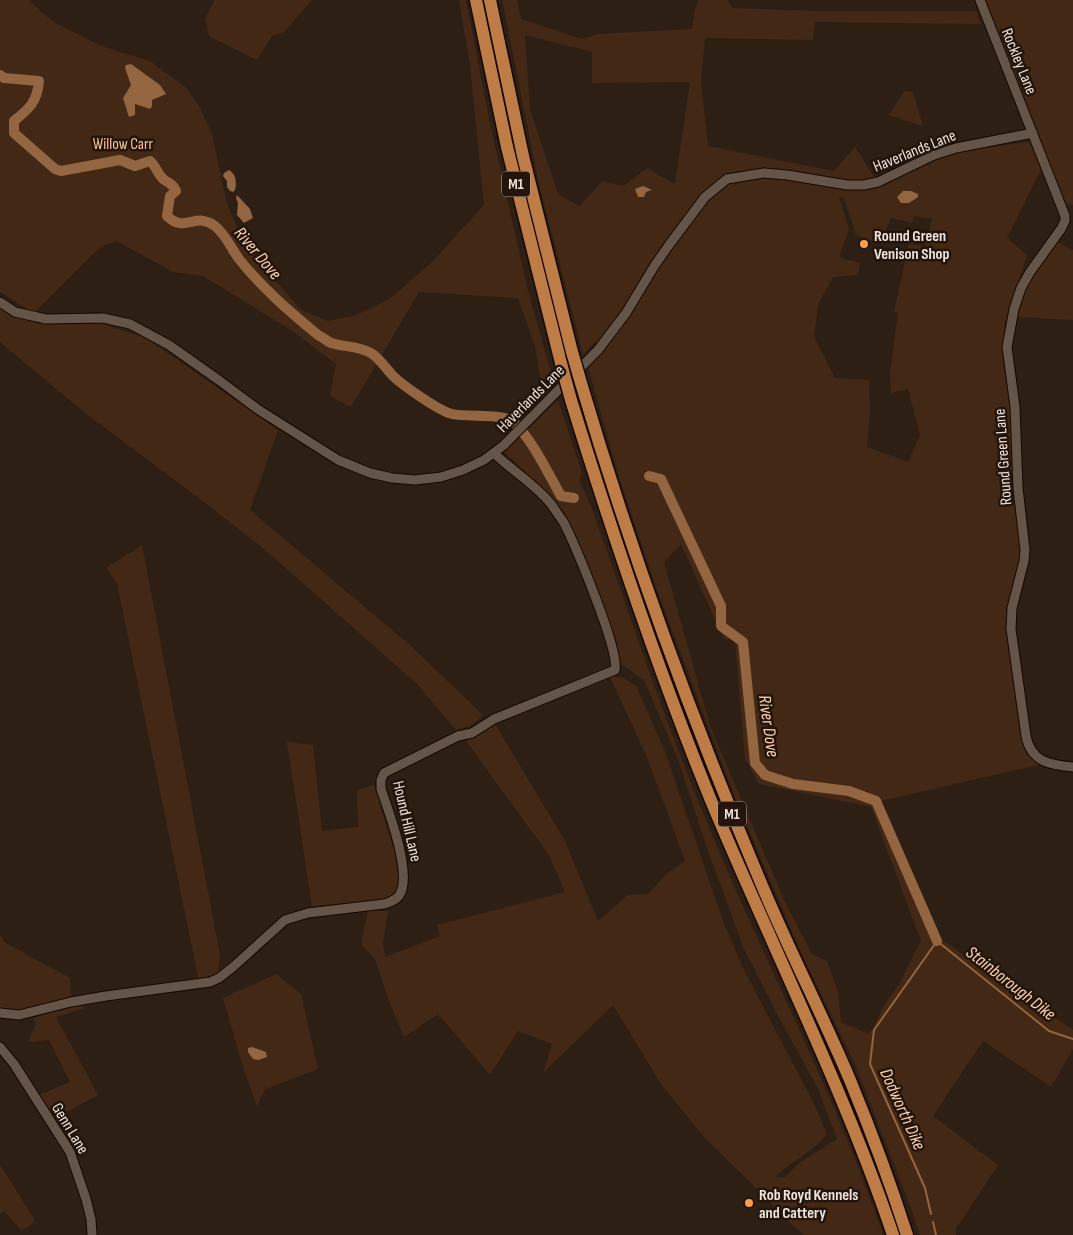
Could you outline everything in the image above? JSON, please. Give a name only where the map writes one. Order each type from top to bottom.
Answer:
[{"type":"highway","name":"M1","points":[[476,0],[507,147],[535,265],[571,400],[666,689],[712,804],[838,1091],[876,1186],[893,1235]]},
{"type":"highway","name":"M1","points":[[490,0],[523,156],[572,352],[600,447],[644,582],[723,794],[776,919],[849,1078],[885,1168],[907,1235]]},
{"type":"street","name":"Rockley Lane","points":[[980,0],[1033,134]]},
{"type":"street","name":"Haverlands Lane","points":[[0,302],[15,312],[46,320],[103,318],[130,324],[168,345],[284,427],[338,460],[380,476],[404,480],[441,477],[463,470],[494,453],[515,435],[598,350],[626,312],[654,265],[674,238],[705,197],[727,179],[764,173],[847,185],[864,185],[878,182],[934,155],[956,148],[1033,134]]},
{"type":"street","name":"Round Green Lane","points":[[1033,134],[1064,210],[1065,221],[1021,288],[1014,309],[1007,347],[1015,407],[1018,488],[1025,550],[1012,608],[1011,629],[1028,745],[1035,756],[1042,760],[1060,766],[1073,767]]},
{"type":"street","name":"Hound Hill Lane","points":[[0,1013],[20,1015],[71,1002],[210,982],[233,967],[285,920],[308,913],[384,904],[394,901],[400,895],[404,882],[404,867],[382,789],[381,780],[384,773],[458,736],[472,733],[488,722],[615,670],[616,664],[612,646],[596,601],[562,521],[541,493],[494,453]]},
{"type":"street","name":"Genn Lane","points":[[0,1047],[14,1064],[70,1152],[86,1199],[91,1218],[92,1235]]},
{"type":"green space","name":"Willow Carr","points":[[0,0],[28,0],[52,21],[101,46],[150,61],[185,87],[199,106],[212,134],[227,204],[245,246],[301,310],[328,321],[356,315],[391,298],[432,262],[484,205],[470,65],[459,0],[466,0],[490,123],[528,291],[554,383],[543,397],[535,346],[518,298],[419,292],[351,407],[330,396],[336,364],[294,332],[203,276],[173,272],[117,241],[100,247],[34,313],[0,292]]},
{"type":"green space","points":[[215,0],[312,0],[284,32],[272,36],[257,60],[209,36],[205,19]]},
{"type":"green space","points":[[502,0],[517,0],[521,19],[582,39],[598,34],[692,29],[695,9],[699,0],[727,0],[733,8],[815,11],[976,11],[981,24],[815,22],[813,40],[705,38],[701,82],[708,146],[834,171],[855,147],[874,177],[953,152],[1029,142],[1042,167],[1007,238],[1027,255],[1005,322],[1002,355],[1010,406],[1013,499],[1022,549],[1011,589],[1006,628],[1020,731],[1026,754],[1042,764],[881,801],[942,940],[1073,1030],[1073,1049],[1051,1087],[983,1041],[933,1116],[998,1165],[956,1229],[956,1235],[920,1235],[854,1062],[799,948],[735,797],[657,590],[621,484],[588,367],[597,359],[596,341],[583,354],[539,184]],"holes":[[[525,35],[592,52],[592,83],[690,82],[675,184],[647,168],[624,186],[602,181],[580,206],[558,194],[530,109]],[[839,197],[844,198],[856,235],[875,242],[880,234],[885,232],[891,218],[912,223],[914,216],[932,219],[925,247],[909,243],[894,312],[898,313],[890,373],[891,393],[908,389],[920,435],[908,462],[867,447],[870,410],[869,380],[835,378],[814,337],[818,305],[833,277],[858,275],[860,263],[839,257],[849,229]],[[681,544],[724,639],[735,639],[745,758],[759,784],[871,807],[921,941],[899,984],[868,1034],[841,1022],[838,992],[827,961],[812,954],[785,902],[710,726],[664,562]]]},
{"type":"green space","points":[[983,0],[1073,0],[1073,205],[1065,203]]},
{"type":"green space","points":[[904,91],[913,92],[923,126],[889,115]]},
{"type":"green space","points":[[1057,242],[1073,250],[1073,320],[1016,317],[1023,291]]},
{"type":"green space","points":[[0,307],[11,316],[39,324],[103,324],[146,338],[278,430],[250,510],[411,646],[483,715],[470,726],[456,730],[417,684],[263,548],[85,413],[0,342]]},
{"type":"green space","points":[[558,400],[582,473],[579,480],[591,506],[679,752],[733,882],[823,1082],[883,1235],[804,1235],[705,1138],[661,1084],[613,1005],[543,1073],[552,1044],[518,1031],[490,1075],[438,1014],[404,1037],[389,1001],[375,959],[361,944],[368,911],[388,911],[383,942],[385,957],[440,936],[437,925],[565,892],[549,855],[466,741],[495,724],[565,841],[598,921],[628,895],[648,894],[667,873],[685,861],[647,757],[610,677],[622,677],[636,686],[664,749],[723,921],[743,968],[814,1104],[827,1134],[776,1176],[784,1178],[799,1163],[837,1139],[818,1089],[744,949],[708,851],[678,759],[644,680],[621,664],[617,643],[565,513],[545,490],[504,452]]},
{"type":"green space","points":[[142,545],[220,955],[218,974],[208,980],[199,981],[117,583],[106,568]]},
{"type":"green space","points":[[287,742],[313,745],[322,831],[358,827],[357,790],[374,785],[401,873],[397,892],[390,899],[312,906]]},
{"type":"green space","points":[[0,934],[4,942],[70,978],[71,999],[20,1012],[0,1010]]},
{"type":"green space","points":[[276,974],[301,994],[318,1069],[265,1089],[257,1106],[244,1070],[223,998]]},
{"type":"green space","points":[[78,1004],[85,1008],[56,1017],[98,1095],[56,1118],[39,1095],[70,1082],[49,1040],[28,1042],[36,1024],[33,1018]]},
{"type":"green space","points":[[0,1165],[35,1220],[28,1227],[21,1230],[4,1211],[0,1214]]},
{"type":"shaded area","points":[[131,64],[160,85],[166,94],[152,100],[150,109],[135,104],[135,115],[129,117],[123,98],[131,85],[125,68],[126,65]]},
{"type":"shaded area","points":[[229,170],[236,181],[236,187],[233,192],[227,187],[227,181],[223,176]]},
{"type":"shaded area","points":[[643,186],[652,190],[646,192],[644,197],[638,197],[635,189]]},
{"type":"shaded area","points":[[903,191],[911,191],[918,194],[918,197],[909,203],[901,203],[897,197]]},
{"type":"shaded area","points":[[237,195],[250,209],[253,218],[244,223],[237,215]]},
{"type":"shaded area","points":[[252,1047],[266,1052],[267,1057],[258,1060],[253,1059],[248,1052],[248,1048]]},
{"type":"waterway","name":"River Dove","points":[[0,75],[4,78],[39,81],[32,104],[14,121],[14,133],[55,169],[61,171],[120,160],[135,166],[150,161],[161,177],[172,185],[176,191],[170,196],[167,216],[180,223],[202,221],[215,226],[257,280],[318,335],[331,343],[362,349],[371,353],[380,360],[392,375],[430,403],[452,414],[504,417],[508,419],[523,432],[530,442],[561,496],[574,498]]},
{"type":"waterway","name":"River Dove","points":[[649,476],[661,479],[721,606],[721,626],[743,642],[755,763],[765,775],[793,784],[849,791],[876,801],[937,941]]},
{"type":"waterway","name":"Dodworth Dike","points":[[931,1214],[925,1188],[870,1064],[874,1030],[937,941],[1049,1031],[1073,1039]]},
{"type":"waterway","name":"Dodworth Dike","points":[[933,1222],[936,1235]]},
{"type":"place","name":"Round Green Venison Shop","points":[[864,244]]},
{"type":"place","name":"Rob Royd Kennels and Cattery","points":[[749,1203]]},
{"type":"water label","name":"Stainborough Dike","points":[[1011,983]]}]
